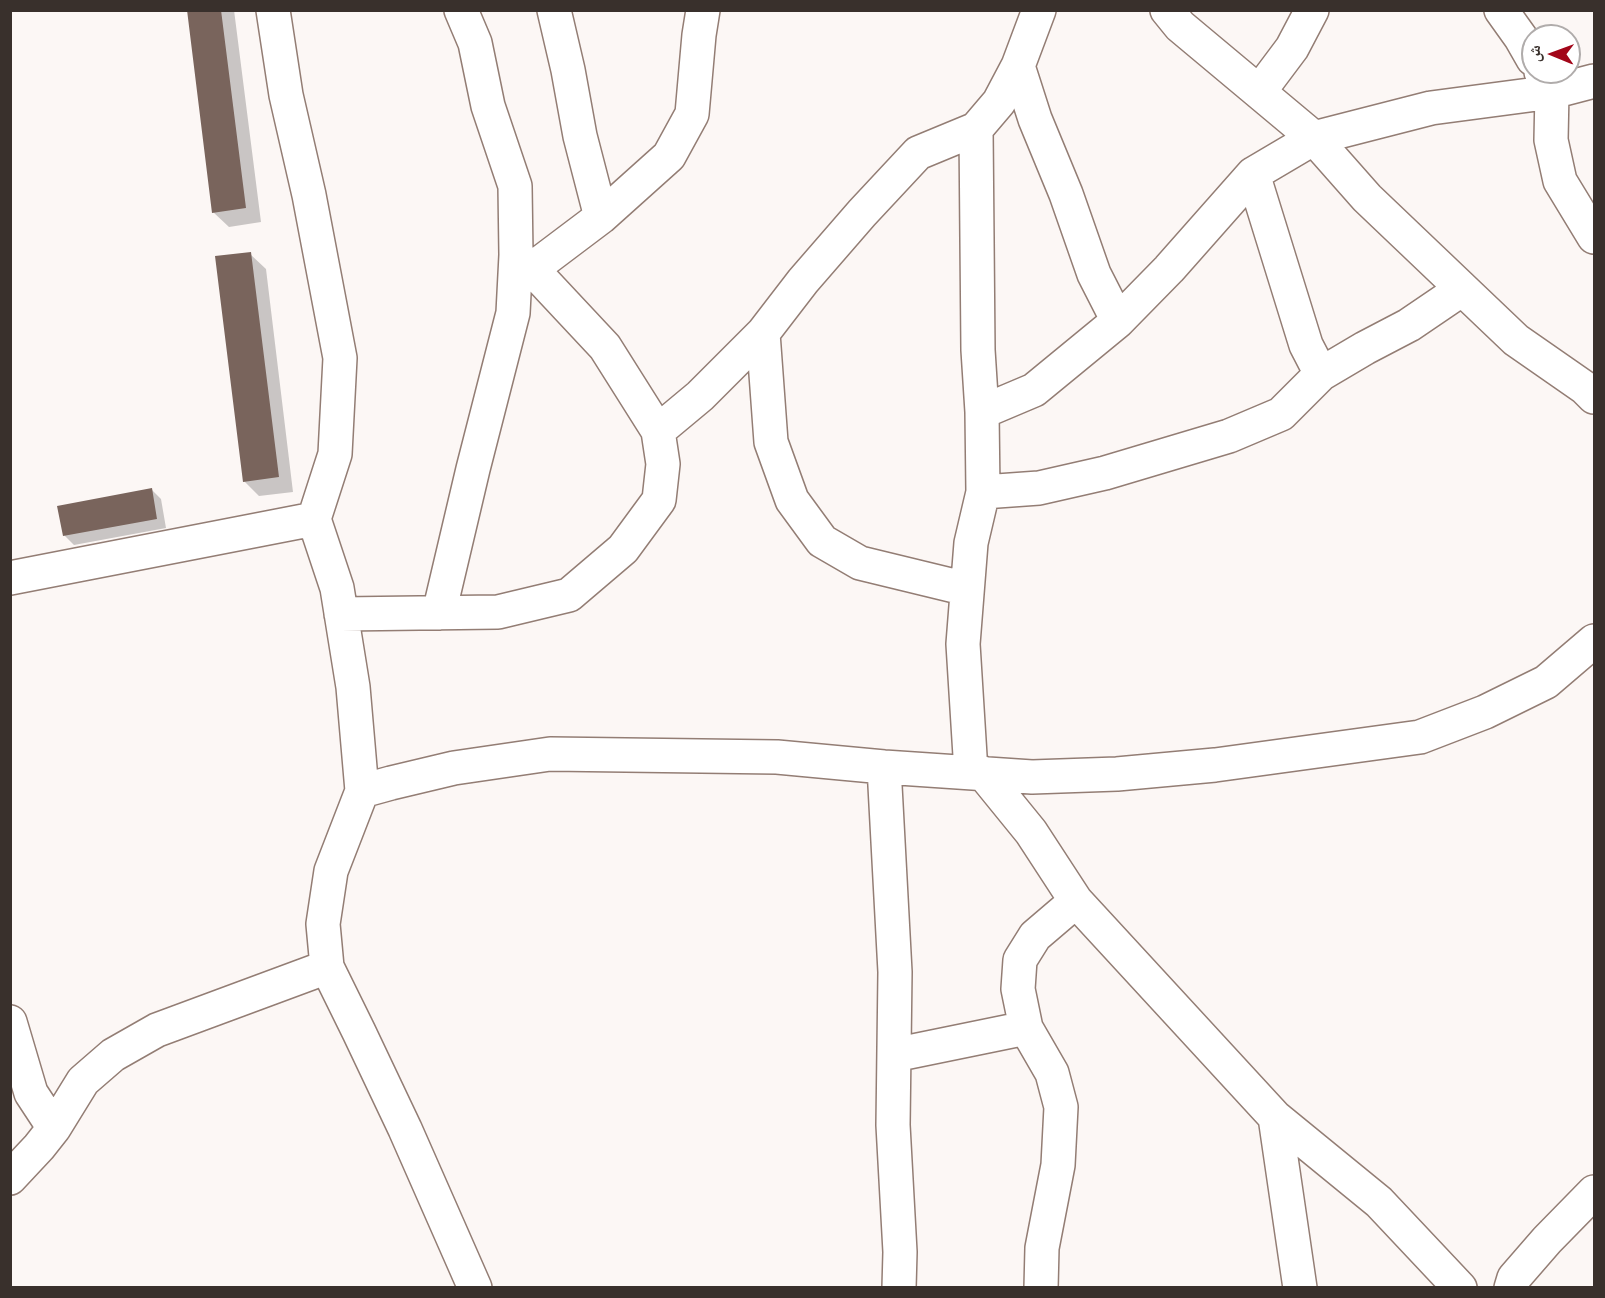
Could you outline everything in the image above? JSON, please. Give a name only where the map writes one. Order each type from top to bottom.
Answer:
[{"type":"street","points":[[273,10],[286,95],[309,195],[340,358],[335,454],[314,519],[337,588],[353,687],[362,791],[331,871],[323,924],[327,967],[405,1129],[475,1287]]},
{"type":"street","points":[[440,613],[524,262],[515,186],[489,106],[476,43],[461,10]]},
{"type":"street","points":[[554,10],[580,136],[601,217]]},
{"type":"street","points":[[524,262],[601,217],[669,156],[692,114],[703,10]]},
{"type":"street","points":[[658,431],[700,396],[763,333],[803,280],[918,153],[976,129],[999,102],[1018,66],[1039,10]]},
{"type":"street","points":[[1167,10],[1180,26],[1314,138],[1366,198],[1516,340],[1585,388],[1594,397]]},
{"type":"street","points":[[1259,92],[1292,48],[1312,10]]},
{"type":"street","points":[[1502,10],[1521,38]]},
{"type":"street","points":[[1018,66],[1035,119],[1066,194],[1094,274],[1118,321]]},
{"type":"street","points":[[982,412],[1034,390],[1118,321],[1169,269],[1253,174],[1314,138],[1537,84]]},
{"type":"street","points":[[1546,84],[1551,140],[1560,181],[1594,237]]},
{"type":"street","points":[[976,129],[978,350],[982,412],[983,492],[971,543],[963,644],[977,772],[1031,832],[1076,900],[1275,1117],[1379,1202],[1461,1287]]},
{"type":"street","points":[[1253,174],[1306,345],[1321,374]]},
{"type":"street","points":[[341,614],[498,612],[569,595],[623,549],[659,500],[663,464],[658,431],[605,347],[524,262]]},
{"type":"street","points":[[983,492],[1039,488],[1105,473],[1229,436],[1281,414],[1321,374],[1409,325],[1462,289]]},
{"type":"street","points":[[763,333],[771,442],[792,500],[822,542],[860,564],[967,589]]},
{"type":"street","points":[[10,578],[314,519]]},
{"type":"street","points":[[362,791],[454,768],[550,754],[777,757],[1032,777],[1117,774],[1215,765],[1420,737],[1485,712],[1546,682],[1594,641]]},
{"type":"street","points":[[885,767],[895,972],[893,1125],[900,1252],[899,1287]]},
{"type":"street","points":[[1041,1287],[1042,1248],[1058,1165],[1061,1107],[1052,1073],[1026,1028],[1018,989],[1020,960],[1035,936],[1076,900]]},
{"type":"street","points":[[10,1178],[54,1128],[84,1081],[113,1055],[157,1030],[327,967]]},
{"type":"street","points":[[10,1022],[31,1093],[54,1128]]},
{"type":"street","points":[[894,1055],[1026,1028]]},
{"type":"street","points":[[1275,1117],[1297,1254],[1300,1287]]},
{"type":"street","points":[[1511,1287],[1514,1278],[1594,1192]]},
{"type":"building","points":[[187,10],[221,10],[246,208],[212,213]]},
{"type":"building","points":[[251,252],[279,477],[243,482],[215,256]]},
{"type":"building","points":[[152,488],[157,519],[63,536],[57,506]]}]
